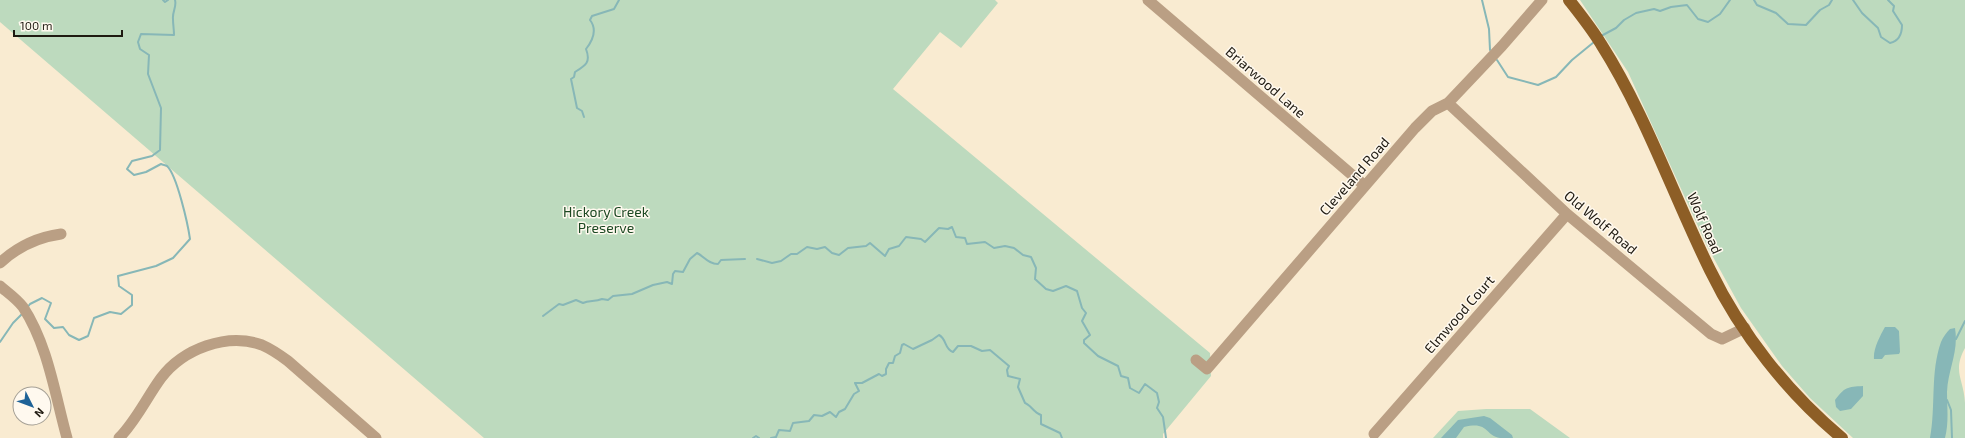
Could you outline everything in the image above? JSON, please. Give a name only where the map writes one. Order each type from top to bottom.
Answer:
[{"type":"main road","name":"Wolf Road","points":[[1569,0],[1602,46],[1644,125],[1710,272],[1744,328],[1766,360],[1809,408],[1842,438]]},
{"type":"street","name":"Briarwood Lane","points":[[1148,0],[1365,186]]},
{"type":"street","name":"Cleveland Road","points":[[1196,360],[1207,369],[1415,128],[1432,111],[1448,103],[1502,46],[1542,0]]},
{"type":"street","name":"Old Wolf Road","points":[[1448,103],[1567,214],[1711,334],[1722,339],[1744,328]]},
{"type":"street","name":"Elmwood Court","points":[[1374,434],[1567,214]]},
{"type":"street","points":[[0,263],[9,254],[43,237],[61,234]]},
{"type":"street","points":[[0,286],[24,309],[33,324],[43,348],[67,438]]},
{"type":"street","points":[[119,438],[161,378],[177,362],[200,348],[230,340],[252,342],[277,353],[376,438]]},
{"type":"green space","name":"Hickory Creek Preserve","points":[[0,0],[995,0],[998,3],[961,48],[940,32],[893,89],[1210,353],[1211,376],[1163,434],[1163,438],[484,438],[0,22]]},
{"type":"green space","points":[[1580,0],[1965,0],[1965,348],[1959,363],[1959,370],[1965,403],[1965,438],[1853,438],[1810,398],[1782,366],[1741,308],[1707,246],[1628,72]]},
{"type":"green space","points":[[1486,409],[1530,409],[1570,438],[1433,438],[1458,411]]},
{"type":"water","points":[[1885,327],[1895,327],[1899,331],[1900,352],[1899,354],[1885,355],[1882,359],[1874,359],[1879,338]]},
{"type":"water","points":[[1955,328],[1956,345],[1947,392],[1947,421],[1945,438],[1930,438],[1933,414],[1935,366],[1944,336],[1950,329]]},
{"type":"water","points":[[1863,386],[1863,396],[1851,409],[1840,411],[1836,407],[1835,400],[1841,392],[1850,387]]},
{"type":"water","points":[[1484,416],[1490,418],[1512,435],[1513,438],[1500,438],[1491,434],[1482,427],[1472,426],[1464,427],[1456,438],[1441,438],[1458,420]]},
{"type":"waterway","points":[[163,0],[165,2],[168,0]]},
{"type":"waterway","points":[[27,308],[30,304],[42,298],[51,303],[45,319],[54,328],[63,327],[69,335],[79,340],[88,336],[94,318],[110,312],[121,314],[132,305],[132,295],[119,286],[118,276],[156,266],[173,258],[190,239],[175,179],[167,166],[161,164],[146,172],[134,175],[127,169],[132,161],[152,156],[160,150],[161,108],[148,74],[149,55],[140,49],[138,42],[141,34],[174,35],[173,16],[175,0]]},
{"type":"waterway","points":[[584,117],[582,111],[577,108],[571,79],[574,77],[575,72],[585,65],[588,60],[586,49],[591,42],[594,31],[590,20],[592,16],[614,9],[619,0]]},
{"type":"waterway","points":[[1482,0],[1489,29],[1490,50]]},
{"type":"waterway","points":[[1601,36],[1616,28],[1624,20],[1636,13],[1654,9],[1660,11],[1671,7],[1687,5],[1698,19],[1708,22],[1720,14],[1730,0]]},
{"type":"waterway","points":[[1754,0],[1757,5],[1776,13],[1788,24],[1806,25],[1820,10],[1829,5],[1832,0]]},
{"type":"waterway","points":[[1853,0],[1862,13],[1878,28],[1881,37],[1890,43],[1896,41],[1899,37],[1902,25],[1893,11],[1894,6],[1888,0]]},
{"type":"waterway","points":[[1497,60],[1508,77],[1538,85],[1556,77],[1572,60],[1594,42]]},
{"type":"waterway","points":[[757,259],[772,263],[781,261],[791,254],[797,254],[807,247],[817,249],[825,247],[832,253],[839,255],[848,248],[866,246],[870,243],[885,256],[889,249],[899,246],[906,237],[921,239],[925,242],[939,228],[948,229],[952,227],[956,237],[965,238],[967,244],[985,242],[994,248],[1005,246],[1014,248],[1023,255],[1031,257],[1036,268],[1035,279],[1046,289],[1053,291],[1066,286],[1077,291],[1082,308],[1086,313],[1082,321],[1090,335],[1084,340],[1084,343],[1098,356],[1118,366],[1121,376],[1128,378],[1130,388],[1139,393],[1145,384],[1157,393],[1159,402],[1157,408],[1163,417],[1166,438]]},
{"type":"waterway","points":[[543,316],[559,304],[563,305],[576,300],[583,303],[602,299],[608,300],[613,296],[632,294],[653,285],[667,282],[672,284],[673,274],[675,271],[683,272],[690,259],[697,253],[709,262],[715,264],[718,264],[721,260],[745,259]]},
{"type":"waterway","points":[[0,342],[13,323],[23,313]]},
{"type":"waterway","points":[[1956,339],[1965,321]]},
{"type":"waterway","points":[[771,438],[776,437],[779,430],[790,431],[793,423],[809,421],[814,415],[822,416],[830,412],[836,417],[839,412],[845,409],[854,394],[859,391],[855,383],[862,383],[879,374],[882,376],[886,374],[886,369],[889,363],[893,363],[895,356],[900,353],[902,345],[904,344],[913,349],[939,335],[942,337],[948,349],[953,352],[958,346],[971,346],[982,351],[990,350],[1009,366],[1007,370],[1008,376],[1020,379],[1018,387],[1025,403],[1041,415],[1041,424],[1060,433],[1062,438]]},
{"type":"waterway","points":[[1947,400],[1951,410],[1952,438]]},
{"type":"waterway","points":[[753,438],[756,436],[759,438]]}]
